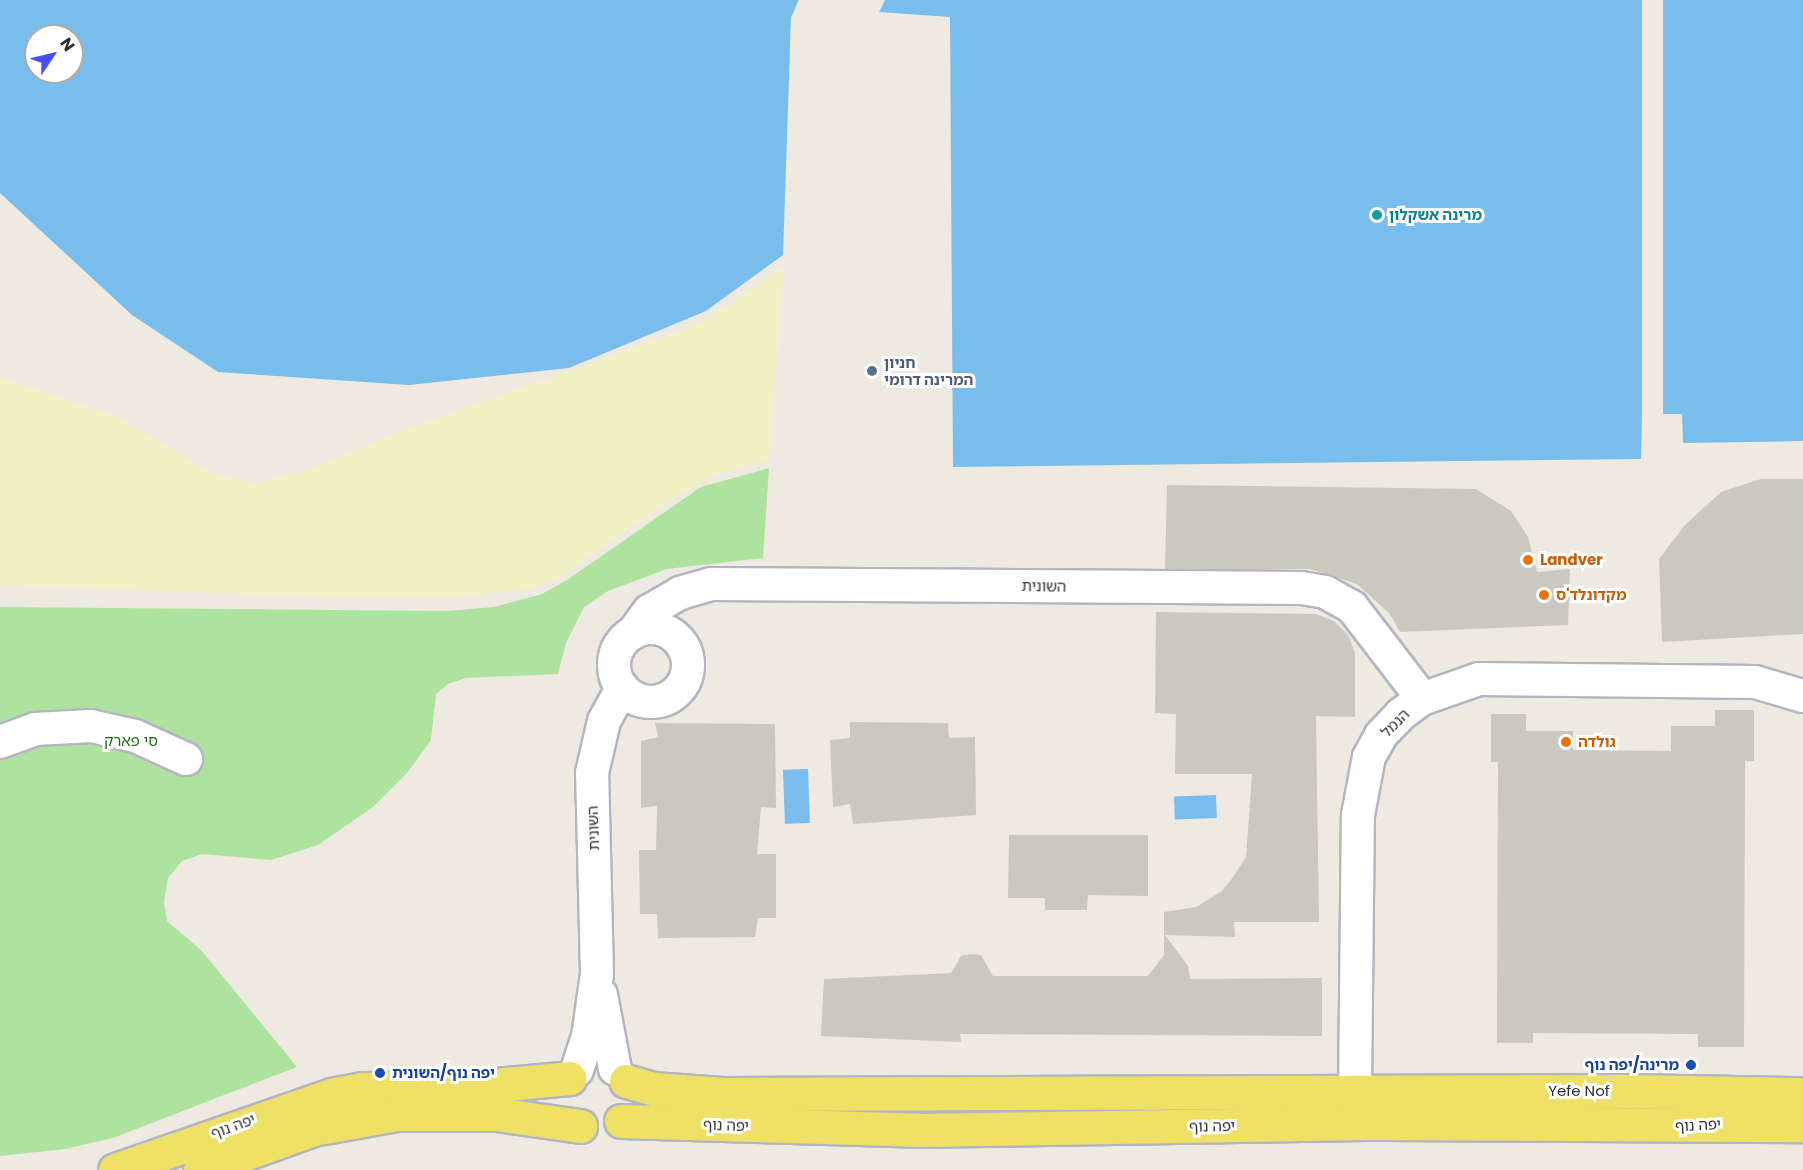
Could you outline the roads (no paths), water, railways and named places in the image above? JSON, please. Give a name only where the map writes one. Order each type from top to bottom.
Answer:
[{"type":"main road","points":[[598,1064],[621,1075],[630,1102],[621,1121],[602,1130],[580,1126],[572,1119],[564,1099],[574,1074],[598,1064]]},
{"type":"main road","name":"יפה נוף","points":[[115,1170],[331,1095],[574,1074]]},
{"type":"main road","name":"יפה נוף","points":[[621,1075],[654,1089],[722,1094],[1355,1092]]},
{"type":"main road","name":"Yefe Nof","points":[[1355,1092],[1803,1094]]},
{"type":"main road","name":"יפה נוף","points":[[200,1170],[313,1129],[397,1114],[496,1114],[580,1126]]},
{"type":"main road","name":"יפה נוף","points":[[621,1121],[917,1130],[1383,1123],[1803,1125]]},
{"type":"street","name":"השונית","points":[[574,1074],[588,1037],[597,974],[591,773],[604,721],[622,688],[617,679],[615,658],[618,648],[633,633],[649,611],[680,593],[720,583],[1301,588],[1324,592],[1352,607],[1422,698]]},
{"type":"street","points":[[622,688],[638,699],[656,702],[678,691],[688,668],[686,655],[673,636],[654,628],[633,633]]},
{"type":"street","name":"הנמל","points":[[1355,1092],[1358,815],[1362,780],[1381,735],[1422,698],[1479,679],[1755,682],[1803,696]]},
{"type":"street","points":[[0,742],[35,729],[91,726],[135,736],[186,759]]},
{"type":"street","name":"השונית","points":[[597,974],[621,1075]]},
{"type":"street","points":[[1355,1092],[1368,1113],[1383,1123]]},
{"type":"water","points":[[0,0],[799,0],[791,18],[783,255],[706,311],[569,368],[409,385],[218,372],[132,315],[0,193]]},
{"type":"water","name":"מרינה אשקלון","points":[[885,0],[1803,0],[1803,441],[1683,443],[1682,414],[1642,414],[1641,459],[953,467],[950,17],[879,12]]},
{"type":"water","points":[[808,769],[810,823],[785,824],[783,770]]},
{"type":"water","points":[[1216,795],[1217,818],[1175,819],[1174,796]]},
{"type":"place","name":"מרינה אשקלון","points":[[1377,215]]},
{"type":"place","name":"חניון המרינה דרומי","points":[[872,371]]},
{"type":"place","name":"Landver","points":[[1528,560]]},
{"type":"place","name":"מקדונלד'ס","points":[[1544,595]]},
{"type":"place","name":"גולדה","points":[[1566,742]]},
{"type":"place","name":"מרינה/יפה נוף","points":[[1691,1065]]},
{"type":"place","name":"יפה נוף/השונית","points":[[380,1073]]},
{"type":"park label","name":"סי פארק","points":[[131,741]]}]
